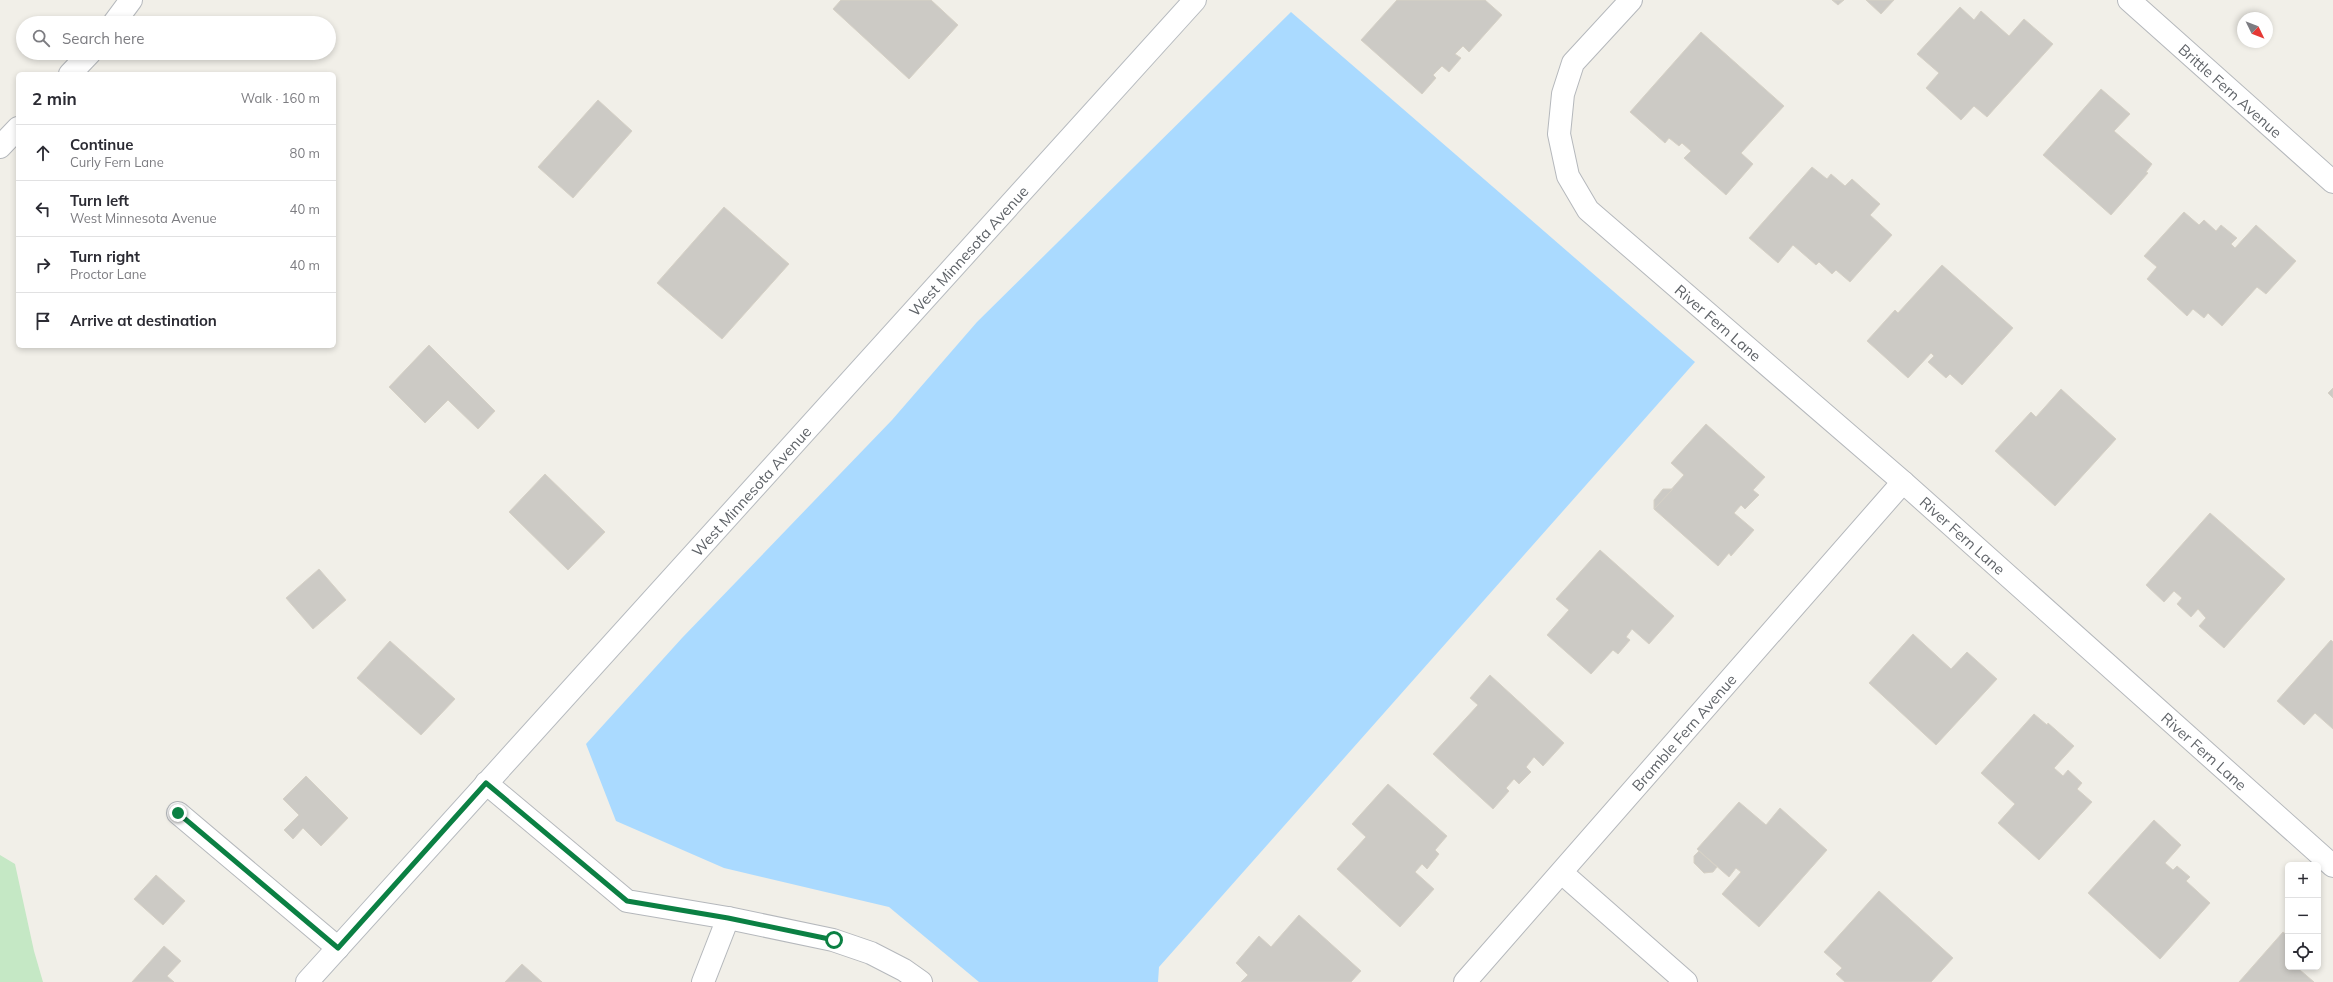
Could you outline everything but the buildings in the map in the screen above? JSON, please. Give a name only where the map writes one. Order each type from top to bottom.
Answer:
[{"type":"street","points":[[119,16],[131,0]]},
{"type":"street","name":"West Minnesota Avenue","points":[[307,982],[1195,0]]},
{"type":"street","name":"River Fern Lane","points":[[1631,0],[1573,63],[1563,94],[1559,134],[1568,176],[1588,210],[1903,482],[2333,866]]},
{"type":"street","name":"Brittle Fern Avenue","points":[[2129,0],[2333,182]]},
{"type":"street","points":[[72,72],[83,60]]},
{"type":"street","points":[[0,147],[16,130]]},
{"type":"street","name":"Bramble Fern Avenue","points":[[1464,982],[1562,873],[1903,482]]},
{"type":"street","points":[[486,783],[627,901],[728,918],[834,940],[871,953],[904,970],[921,982]]},
{"type":"street","points":[[178,813],[338,948]]},
{"type":"street","points":[[1562,873],[1686,982]]},
{"type":"street","points":[[702,982],[728,918]]},
{"type":"green space","points":[[0,855],[15,864],[34,951],[43,982],[0,982]]},
{"type":"water","points":[[1291,12],[1695,362],[1159,967],[1158,982],[979,982],[889,907],[724,868],[616,821],[586,744],[682,638],[892,420],[977,322]]},
{"type":"route","points":[[178,813],[338,948],[486,783],[627,901],[697,912],[834,940]]}]
